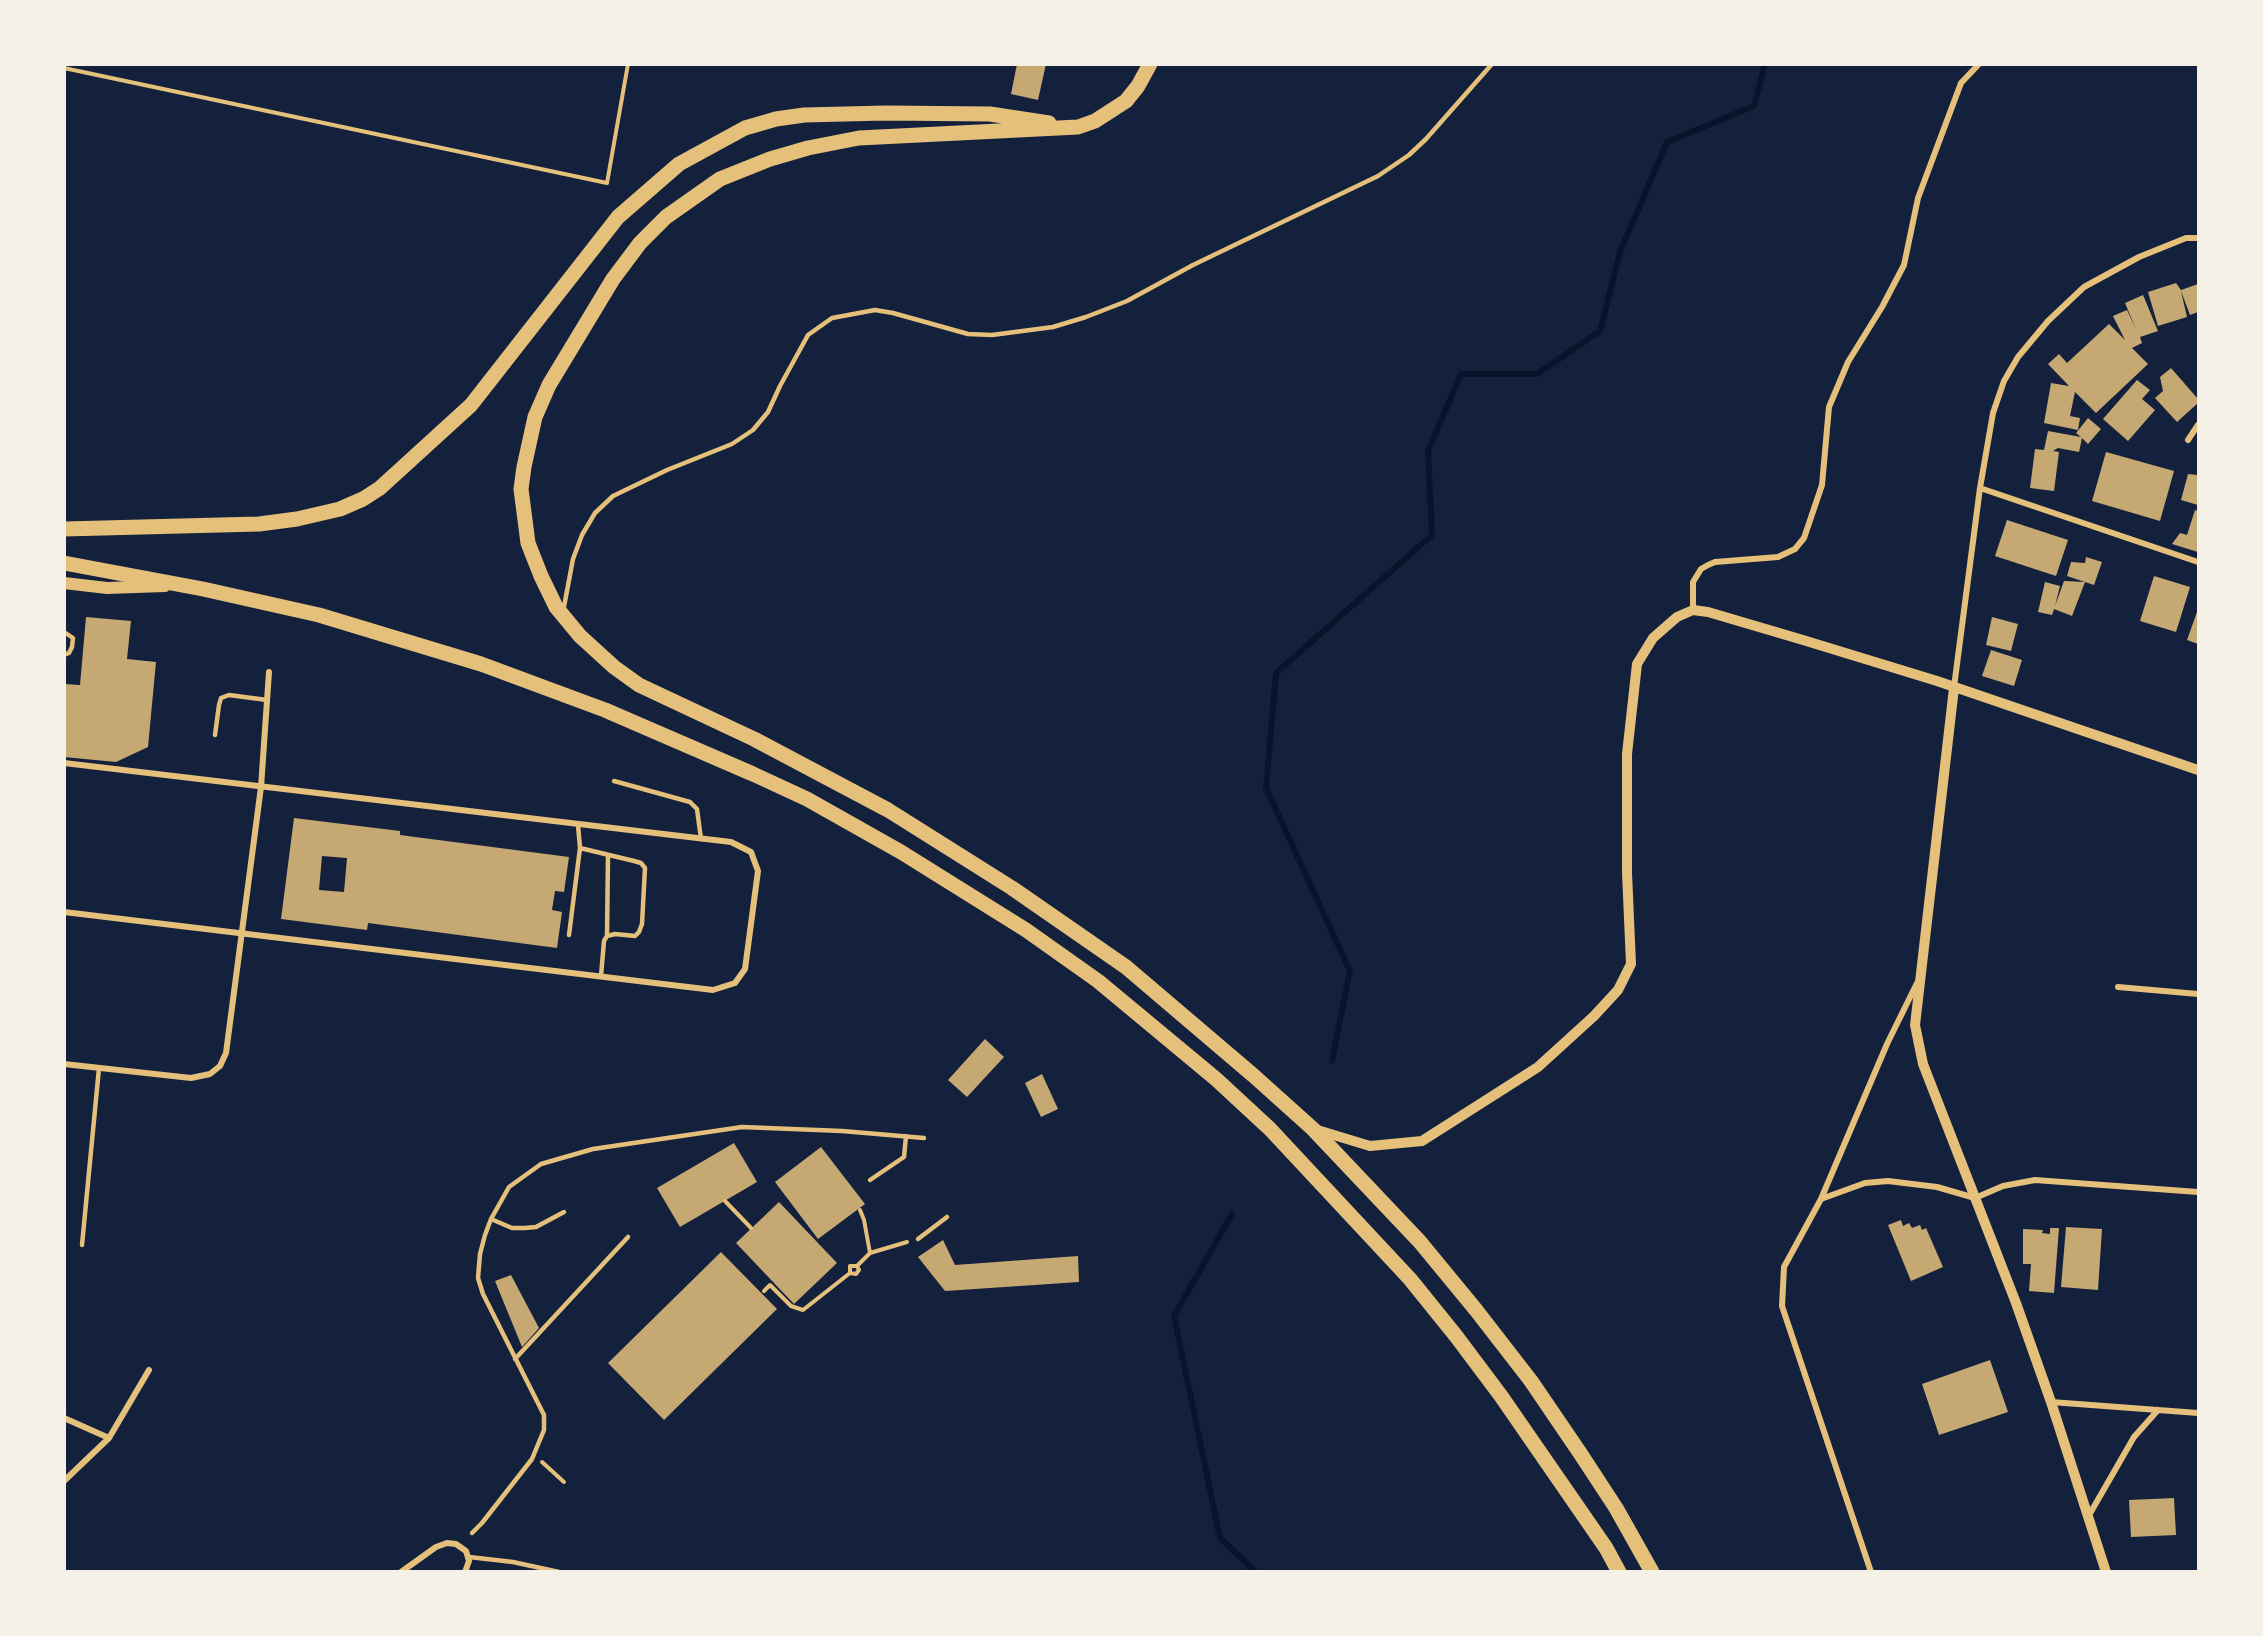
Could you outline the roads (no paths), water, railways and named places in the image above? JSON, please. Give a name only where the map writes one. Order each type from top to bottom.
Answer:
[{"type":"main road","points":[[1150,64],[1138,86],[1126,101],[1095,121],[1078,127],[860,138],[808,148],[770,159],[720,179],[666,217],[640,243],[614,279],[549,385],[535,417],[521,489],[528,543],[556,607],[580,636],[614,667],[639,685],[754,739],[888,810],[1012,888],[1126,967],[1313,1129],[1420,1242],[1497,1337],[1530,1381],[1603,1489],[1652,1572]]},
{"type":"main road","points":[[64,529],[259,524],[297,519],[339,509],[363,499],[380,488],[471,405],[618,217],[679,164],[745,128],[776,119],[804,115],[886,113],[990,114],[1078,127]]},
{"type":"main road","points":[[64,562],[297,610],[361,627],[481,664],[605,710],[712,755],[807,799],[901,852],[1026,930],[1098,981],[1216,1079],[1270,1129],[1402,1270],[1501,1395],[1606,1548],[1619,1572]]},
{"type":"main road","points":[[64,583],[107,588],[179,585]]},
{"type":"street","points":[[1693,610],[1693,582],[1701,569],[1715,562],[1779,558],[1795,549],[1804,538],[1822,485],[1829,407],[1848,362],[1882,308],[1904,265],[1918,198],[1961,83],[1979,64]]},
{"type":"street","points":[[2106,1572],[2051,1402],[1976,1198],[1923,1064],[1915,1025],[1980,488],[1993,413],[2004,381],[2018,357],[2048,321],[2085,287],[2139,257],[2186,238],[2199,238]]},
{"type":"street","points":[[2188,440],[2199,426]]},
{"type":"street","points":[[1980,488],[2199,562]]},
{"type":"street","points":[[1313,1129],[1370,1146],[1422,1141],[1538,1067],[1594,1016],[1618,990],[1631,964],[1627,873],[1627,754],[1637,664],[1653,638],[1677,617],[1693,610],[1708,612],[1803,640],[2199,770]]},
{"type":"street","points":[[64,1064],[191,1078],[210,1074],[220,1066],[226,1053],[243,933],[261,787],[269,672]]},
{"type":"street","points":[[64,763],[730,842],[751,852],[758,871],[745,969],[735,983],[713,990],[64,912]]},
{"type":"street","points":[[1870,1572],[1782,1306],[1784,1267],[1821,1198],[1887,1044],[1920,975]]},
{"type":"street","points":[[2118,987],[2199,994]]},
{"type":"street","points":[[1821,1198],[1865,1183],[1888,1181],[1937,1187],[1976,1198],[2003,1186],[2035,1180],[2199,1192]]},
{"type":"street","points":[[64,1480],[109,1438],[149,1370]]},
{"type":"street","points":[[2051,1402],[2199,1413]]},
{"type":"street","points":[[2088,1517],[2134,1437],[2158,1410]]},
{"type":"street","points":[[64,1418],[109,1438]]},
{"type":"street","points":[[401,1572],[436,1547],[447,1543],[461,1547],[469,1557],[465,1572]]},
{"type":"lane","points":[[563,614],[573,559],[582,535],[596,513],[613,496],[667,470],[732,444],[753,430],[768,412],[784,377],[808,335],[832,318],[874,310],[968,334],[992,335],[1053,327],[1096,313],[1127,301],[1193,265],[1378,176],[1409,155],[1426,139],[1492,64]]},
{"type":"lane","points":[[64,632],[73,638],[69,653],[64,655]]},
{"type":"lane","points":[[215,735],[221,698],[229,695],[267,700]]},
{"type":"lane","points":[[614,782],[690,802],[698,809],[701,839]]},
{"type":"lane","points":[[569,935],[580,848],[578,825]]},
{"type":"lane","points":[[580,848],[641,863],[645,868],[642,924],[639,932],[635,936],[615,934],[607,936]]},
{"type":"lane","points":[[601,976],[604,941],[607,936],[608,855]]},
{"type":"lane","points":[[82,1245],[99,1068]]},
{"type":"lane","points":[[472,1533],[532,1459],[544,1430],[543,1415],[483,1294],[478,1278],[480,1254],[491,1219],[509,1187],[541,1164],[593,1149],[742,1127],[842,1131],[924,1138]]},
{"type":"lane","points":[[870,1180],[904,1157],[906,1136]]},
{"type":"lane","points":[[491,1219],[512,1228],[536,1227],[564,1212]]},
{"type":"lane","points":[[918,1239],[947,1217]]},
{"type":"lane","points":[[515,1359],[628,1237]]},
{"type":"lane","points":[[469,1557],[513,1562],[559,1572]]},
{"type":"waterway","points":[[1332,1061],[1350,971],[1266,788],[1276,673],[1432,535],[1428,451],[1461,374],[1537,374],[1600,331],[1620,252],[1667,142],[1754,106],[1765,64]]},
{"type":"waterway","points":[[1232,1214],[1174,1316],[1220,1538],[1256,1572]]}]
